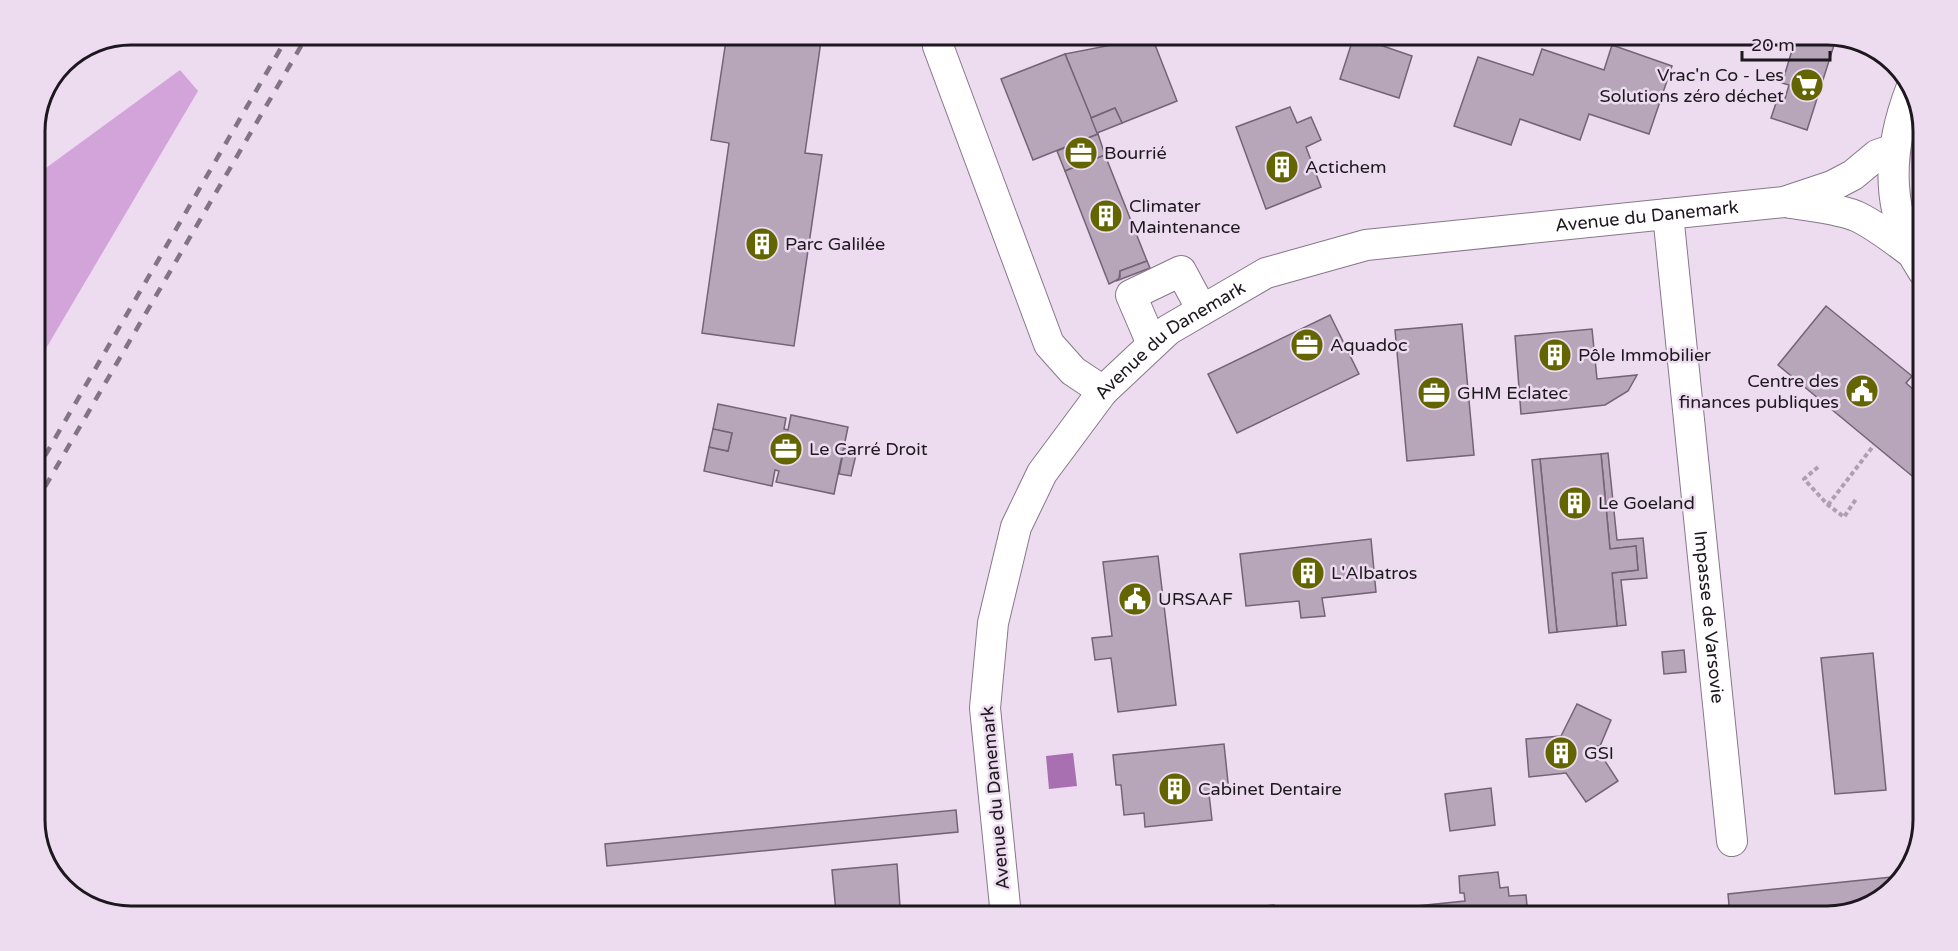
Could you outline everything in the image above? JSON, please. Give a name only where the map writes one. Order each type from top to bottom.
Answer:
[{"type":"street","points":[[938,46],[1049,344],[1073,371],[1103,391]]},
{"type":"street","points":[[1907,100],[1900,117],[1894,149],[1893,184],[1899,220],[1913,253]]},
{"type":"street","name":"Avenue du Danemark","points":[[1005,906],[985,708],[993,623],[1016,527],[1042,473],[1103,391],[1168,330],[1266,273],[1366,245],[1784,202],[1832,186],[1853,175],[1877,155],[1894,149]]},
{"type":"street","name":"Avenue du Danemark","points":[[1784,202],[1830,208],[1857,217],[1885,233],[1913,258]]},
{"type":"street","name":"Impasse de Varsovie","points":[[1668,214],[1732,841]]},
{"type":"street","points":[[1152,344],[1131,295],[1181,271],[1202,310]]},
{"type":"path","points":[[1828,505],[1874,445]]},
{"type":"path","points":[[1818,467],[1803,479],[1828,505],[1844,517],[1856,499]]},
{"type":"shaded area","points":[[180,70],[198,91],[45,350],[45,169]]},
{"type":"shaded area","points":[[1913,143],[1913,194],[1910,153]]},
{"type":"shaded area","points":[[1073,753],[1077,786],[1049,789],[1046,756]]},
{"type":"building","name":"Parc Galilée","points":[[725,45],[820,45],[805,153],[822,155],[794,346],[702,333],[729,143],[711,140]]},
{"type":"building","points":[[1111,45],[1155,45],[1177,101],[1122,123],[1115,108],[1091,118],[1065,54]]},
{"type":"building","points":[[1351,45],[1380,45],[1412,56],[1399,98],[1340,79]]},
{"type":"building","points":[[1612,45],[1672,66],[1649,134],[1589,114],[1580,140],[1520,119],[1511,145],[1454,126],[1478,57],[1533,75],[1542,49],[1604,70]]},
{"type":"building","points":[[1794,45],[1834,46],[1807,130],[1771,118],[1777,100],[1784,102],[1789,85],[1782,83]]},
{"type":"building","points":[[1065,54],[1098,134],[1033,160],[1001,79]]},
{"type":"building","name":"Actichem","points":[[1290,107],[1297,123],[1311,117],[1321,140],[1306,147],[1321,187],[1266,209],[1236,127]]},
{"type":"building","points":[[1115,108],[1122,123],[1097,133],[1091,118]]},
{"type":"building","name":"Bourrié","points":[[1098,134],[1105,155],[1065,171],[1057,151]]},
{"type":"building","name":"Climater Maintenance","points":[[1105,155],[1147,261],[1120,271],[1119,279],[1109,284],[1065,171]]},
{"type":"building","points":[[1147,261],[1150,268],[1116,281],[1120,277],[1120,271]]},
{"type":"building","name":"Centre des finances publiques","points":[[1826,306],[1912,376],[1906,383],[1913,389],[1913,477],[1778,365]]},
{"type":"building","name":"Aquadoc","points":[[1330,315],[1359,374],[1237,433],[1208,374]]},
{"type":"building","name":"GHM Eclatec","points":[[1462,324],[1474,455],[1407,461],[1395,330]]},
{"type":"building","name":"Pôle Immobilier","points":[[1592,329],[1597,379],[1637,375],[1628,391],[1605,405],[1521,414],[1515,336]]},
{"type":"building","name":"Le Carré Droit","points":[[718,404],[786,418],[784,429],[788,430],[791,415],[848,427],[834,494],[776,482],[779,471],[775,470],[772,486],[704,471],[709,447],[728,451],[732,433],[713,429]]},
{"type":"building","points":[[713,429],[732,433],[728,451],[709,447]]},
{"type":"building","points":[[844,448],[857,450],[851,476],[839,474]]},
{"type":"building","points":[[1608,453],[1617,540],[1643,538],[1647,578],[1621,580],[1626,625],[1617,626],[1612,573],[1638,570],[1636,546],[1610,549],[1601,454]]},
{"type":"building","name":"Le Goeland","points":[[1601,454],[1610,549],[1636,546],[1638,570],[1612,573],[1617,626],[1557,632],[1540,459]]},
{"type":"building","points":[[1540,459],[1557,632],[1549,633],[1532,460]]},
{"type":"building","name":"L'Albatros","points":[[1371,539],[1376,592],[1322,598],[1325,616],[1301,618],[1299,601],[1246,606],[1240,554]]},
{"type":"building","name":"URSAAF","points":[[1158,556],[1176,705],[1118,712],[1111,658],[1095,660],[1092,638],[1112,636],[1103,562]]},
{"type":"building","points":[[1684,650],[1686,672],[1664,674],[1662,652]]},
{"type":"building","points":[[1873,653],[1886,790],[1835,794],[1821,658]]},
{"type":"building","name":"GSI","points":[[1577,704],[1611,720],[1600,746],[1593,747],[1596,760],[1603,758],[1618,781],[1586,802],[1566,773],[1529,777],[1526,739],[1561,736]]},
{"type":"building","name":"Cabinet Dentaire","points":[[1224,744],[1229,792],[1209,794],[1212,820],[1145,827],[1144,813],[1124,815],[1121,785],[1116,785],[1113,755]]},
{"type":"building","points":[[1600,746],[1603,758],[1596,760],[1593,747]]},
{"type":"building","points":[[1491,788],[1495,825],[1450,831],[1445,794]]},
{"type":"building","points":[[956,810],[958,832],[607,866],[605,844]]},
{"type":"building","points":[[897,864],[900,906],[835,906],[832,870]]},
{"type":"building","points":[[1498,872],[1500,888],[1508,887],[1509,896],[1526,895],[1527,906],[1416,906],[1465,901],[1464,893],[1460,893],[1459,876]]},
{"type":"building","points":[[1892,877],[1870,894],[1838,905],[1729,906],[1728,894]]},
{"type":"railway","points":[[45,456],[283,45]]},
{"type":"railway","points":[[45,487],[302,45]]},
{"type":"place","name":"Vrac'n Co - Les Solutions zéro déchet","points":[[1807,85]]},
{"type":"place","name":"Bourrié","points":[[1081,153]]},
{"type":"place","name":"Actichem","points":[[1282,167]]},
{"type":"place","name":"Climater Maintenance","points":[[1106,216]]},
{"type":"place","name":"Parc Galilée","points":[[762,244]]},
{"type":"place","name":"Aquadoc","points":[[1307,345]]},
{"type":"place","name":"Pôle Immobilier","points":[[1555,355]]},
{"type":"place","name":"Centre des finances publiques","points":[[1862,391]]},
{"type":"place","name":"GHM Eclatec","points":[[1434,393]]},
{"type":"place","name":"Le Carré Droit","points":[[786,449]]},
{"type":"place","name":"Le Goeland","points":[[1575,503]]},
{"type":"place","name":"L'Albatros","points":[[1308,573]]},
{"type":"place","name":"URSAAF","points":[[1135,599]]},
{"type":"place","name":"GSI","points":[[1561,753]]},
{"type":"place","name":"Cabinet Dentaire","points":[[1175,789]]}]
